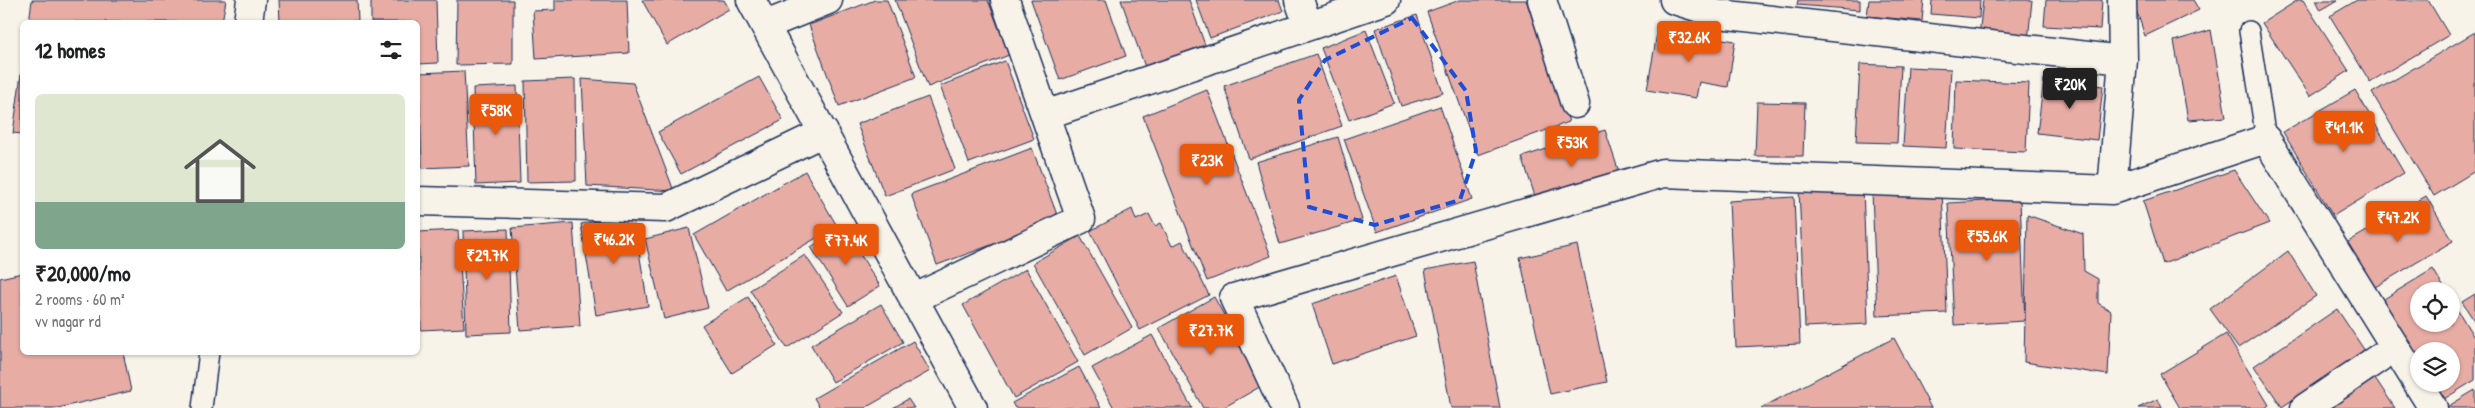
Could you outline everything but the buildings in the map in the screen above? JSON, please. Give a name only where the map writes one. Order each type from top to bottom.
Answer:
[{"type":"street","points":[[248,20],[251,0]]},
{"type":"street","points":[[751,0],[973,408]]},
{"type":"street","points":[[766,25],[828,0]]},
{"type":"street","points":[[913,299],[1081,219],[1005,0]]},
{"type":"street","points":[[1045,115],[1303,12],[1386,0]]},
{"type":"street","points":[[1542,0],[1575,104]]},
{"type":"street","points":[[1674,0],[1719,14],[2123,60]]},
{"type":"street","points":[[2112,190],[2123,60],[2122,0]]},
{"type":"street","points":[[420,201],[666,208],[824,132]]},
{"type":"street","points":[[1285,408],[1234,298],[1663,173],[2112,190],[2266,138],[2433,408]]},
{"type":"street","points":[[2305,408],[2395,347]]},
{"type":"lane","points":[[2249,31],[2266,138]]},
{"type":"lane","points":[[202,408],[209,355]]},
{"type":"highlighted area","points":[[1412,18],[1466,91],[1476,151],[1460,200],[1375,225],[1309,207],[1299,100],[1325,60]]}]
